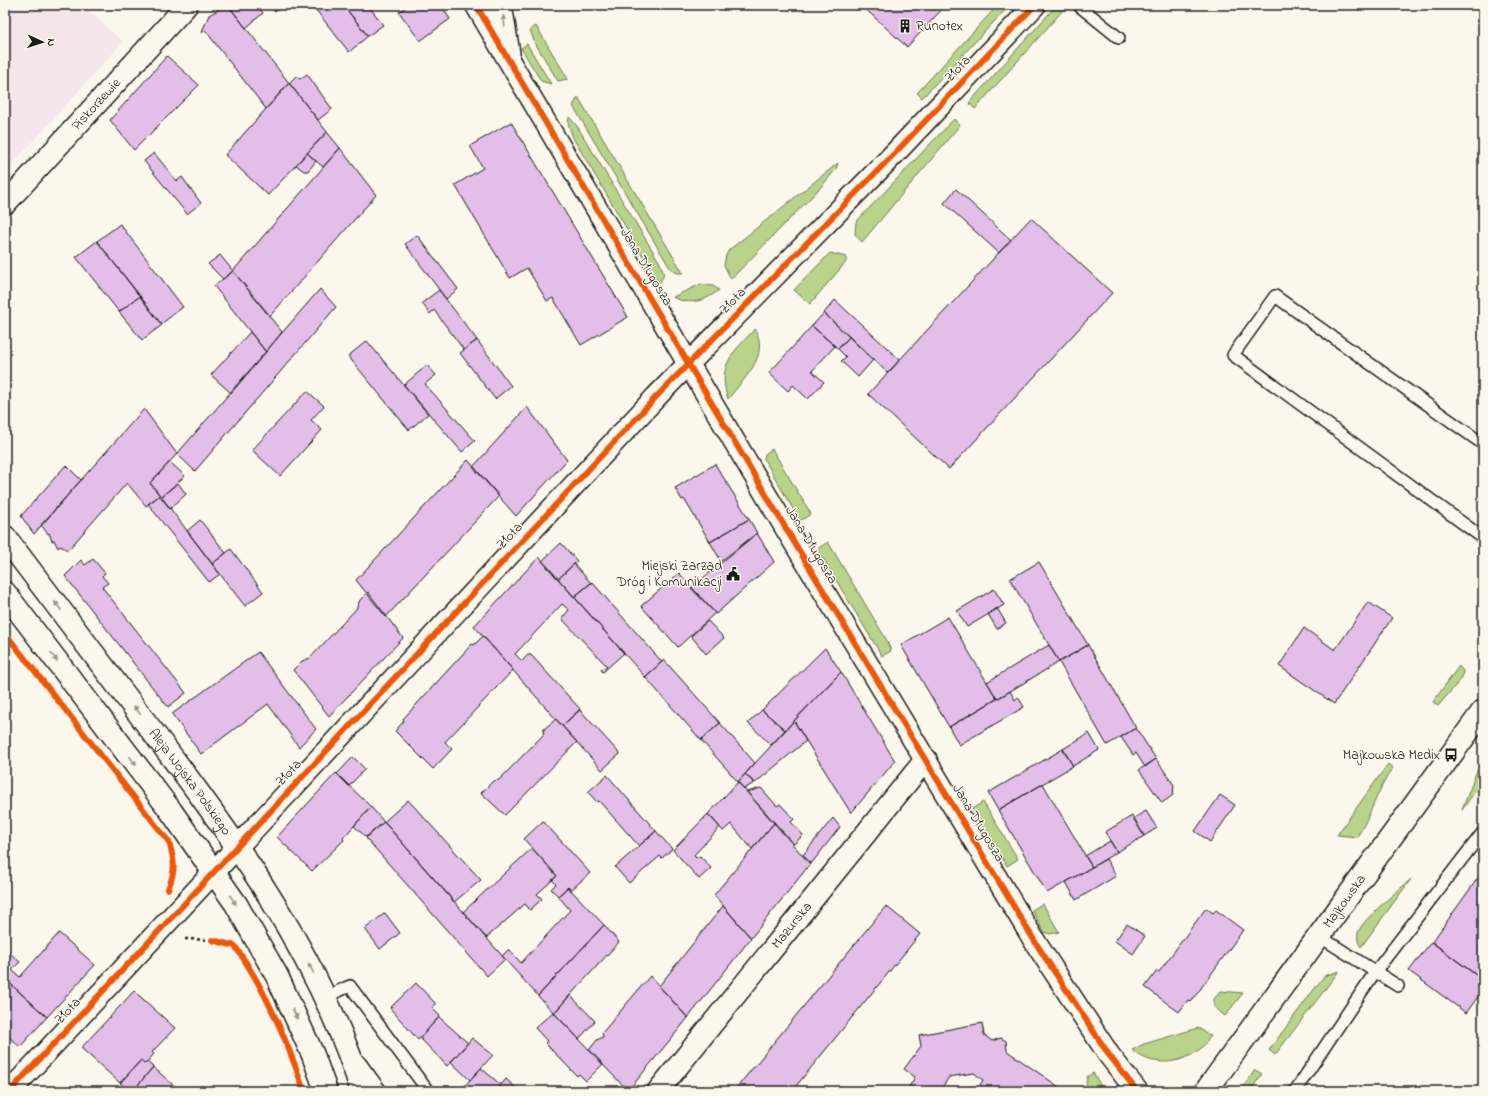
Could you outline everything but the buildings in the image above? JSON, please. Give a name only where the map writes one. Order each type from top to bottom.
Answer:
[{"type":"main road","name":"Aleja Wojska Polskiego","points":[[5,537],[197,789],[238,846],[288,927],[324,997],[344,1042],[362,1091]]},
{"type":"main road","points":[[5,593],[161,798],[214,871],[254,934],[277,976],[313,1055],[326,1091]]},
{"type":"main road","name":"Majkowska","points":[[1206,1091],[1481,717]]},
{"type":"street","name":"Piskorzewie","points":[[5,204],[187,5]]},
{"type":"street","name":"Jana Długosza","points":[[476,5],[688,363],[1037,945],[1097,1037],[1137,1091]]},
{"type":"street","name":"Jana Długosza","points":[[501,5],[511,64]]},
{"type":"street","name":"Złota","points":[[10,1091],[688,363],[895,153],[1035,5]]},
{"type":"street","name":"Mazurska","points":[[658,1091],[926,759]]},
{"type":"lane","points":[[1078,5],[1119,38]]},
{"type":"lane","points":[[1483,444],[1275,296],[1233,355],[1483,538]]},
{"type":"lane","points":[[1295,1091],[1375,972],[1483,832]]},
{"type":"lane","points":[[1319,936],[1398,986]]},
{"type":"lane","points":[[324,997],[350,986],[428,1091]]},
{"type":"lane","points":[[344,1042],[381,1091]]},
{"type":"shaded area","points":[[5,5],[82,5],[123,42],[5,172]]},
{"type":"green space","points":[[998,5],[1010,5],[922,98],[917,93]]},
{"type":"green space","points":[[1055,7],[1064,9],[975,109],[969,103]]},
{"type":"green space","points":[[536,26],[568,79],[558,81],[535,43],[530,30]]},
{"type":"green space","points":[[527,44],[551,84],[541,81],[521,48]]},
{"type":"green space","points":[[578,97],[683,273],[677,273],[670,268],[573,106]]},
{"type":"green space","points":[[569,117],[577,126],[660,263],[664,275],[659,283],[573,138],[568,123]]},
{"type":"green space","points":[[954,119],[960,125],[862,242],[855,234],[856,222]]},
{"type":"green space","points":[[838,163],[836,169],[821,187],[731,279],[724,265],[726,255],[729,250]]},
{"type":"green space","points":[[830,253],[846,257],[846,262],[810,304],[794,290]]},
{"type":"green space","points":[[701,284],[713,286],[719,290],[709,297],[691,302],[679,300],[673,297]]},
{"type":"green space","points":[[755,329],[759,339],[757,358],[748,375],[728,399],[724,377],[729,360],[734,352]]},
{"type":"green space","points":[[772,449],[811,514],[800,521],[764,459],[765,454]]},
{"type":"green space","points":[[828,542],[886,639],[891,651],[882,656],[817,549]]},
{"type":"green space","points":[[1459,666],[1463,671],[1462,678],[1438,706],[1433,702]]},
{"type":"green space","points":[[1483,761],[1483,780],[1462,810],[1478,768]]},
{"type":"green space","points":[[1388,764],[1393,768],[1387,776],[1357,837],[1337,835]]},
{"type":"green space","points":[[983,802],[1018,859],[1007,866],[972,809]]},
{"type":"green space","points":[[1411,879],[1361,947],[1358,942],[1358,933],[1366,920]]},
{"type":"green space","points":[[1042,904],[1059,932],[1050,934],[1044,932],[1032,910]]},
{"type":"green space","points":[[1339,971],[1275,1055],[1269,1050],[1324,976]]},
{"type":"green space","points":[[1221,991],[1243,993],[1225,1016],[1214,1007],[1214,999]]},
{"type":"green space","points":[[1198,1028],[1211,1036],[1204,1046],[1183,1059],[1165,1062],[1156,1061],[1148,1059],[1132,1050],[1144,1044]]},
{"type":"green space","points":[[1255,1070],[1262,1074],[1250,1091],[1240,1091]]},
{"type":"green space","points":[[1093,1073],[1104,1091],[1090,1091],[1086,1085],[1087,1077]]},
{"type":"cycle path","points":[[476,5],[788,532],[1037,945],[1109,1055],[1137,1091]]},
{"type":"cycle path","points":[[10,1091],[656,397],[895,153],[1035,5]]},
{"type":"cycle path","points":[[5,633],[169,842],[174,866],[168,889]]},
{"type":"cycle path","points":[[212,940],[235,946],[246,963],[275,1016],[304,1091]]},
{"type":"place","name":"Runotex","points":[[905,26]]},
{"type":"place","name":"Miejski Zarząd Dróg i Komunikacji","points":[[733,574]]},
{"type":"place","name":"Majkowska Medix","points":[[1451,755]]}]
